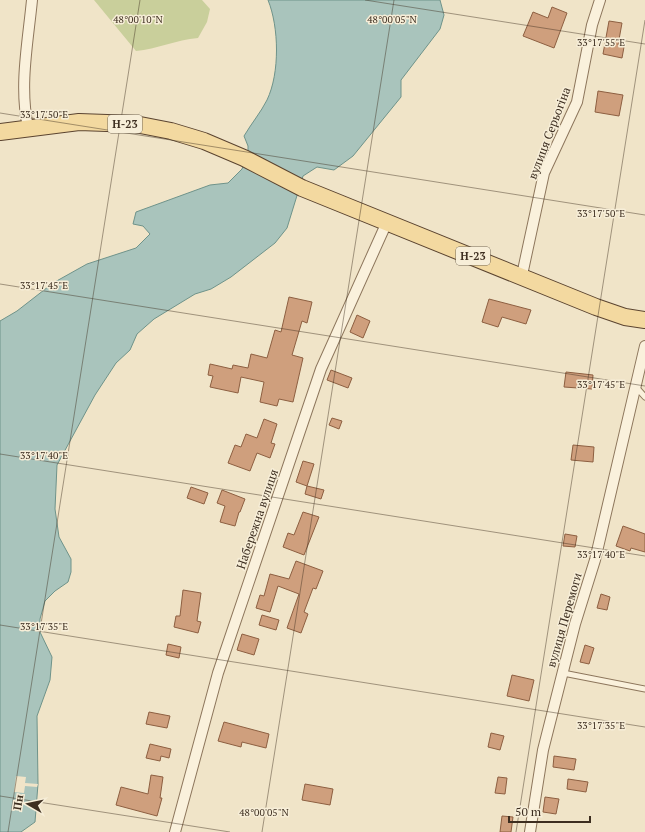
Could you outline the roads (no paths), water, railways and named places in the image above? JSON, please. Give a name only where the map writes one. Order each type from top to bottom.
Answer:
[{"type":"main road","name":"Н-23","points":[[0,132],[28,127],[79,122],[135,124],[170,131],[204,141],[244,158],[302,188],[522,275],[596,307],[625,317],[645,320]]},
{"type":"street","points":[[28,127],[24,106],[24,80],[32,0]]},
{"type":"street","name":"вулиця Серьогіна","points":[[522,275],[544,173],[577,102],[592,25],[600,0]]},
{"type":"street","name":"Набережна вулиця","points":[[175,832],[218,673],[321,369],[387,222]]},
{"type":"street","name":"вулиця Перемоги","points":[[530,832],[543,750],[575,624],[595,560],[645,346]]},
{"type":"lane","points":[[635,386],[645,396]]},
{"type":"lane","points":[[563,673],[645,689]]},
{"type":"water","points":[[268,0],[440,0],[444,15],[440,29],[401,80],[401,97],[353,156],[334,170],[317,167],[303,176],[287,228],[275,243],[231,277],[211,289],[195,294],[154,319],[137,334],[130,350],[116,363],[95,395],[57,465],[55,509],[59,537],[71,559],[71,572],[68,582],[55,591],[45,601],[40,619],[40,632],[52,657],[50,680],[37,716],[38,784],[35,822],[21,832],[0,832],[0,321],[17,311],[53,283],[87,264],[136,248],[150,234],[143,226],[133,224],[136,212],[210,185],[228,183],[242,169],[248,154],[248,146],[244,136],[267,100],[274,77],[276,64],[276,36],[272,11]]}]
